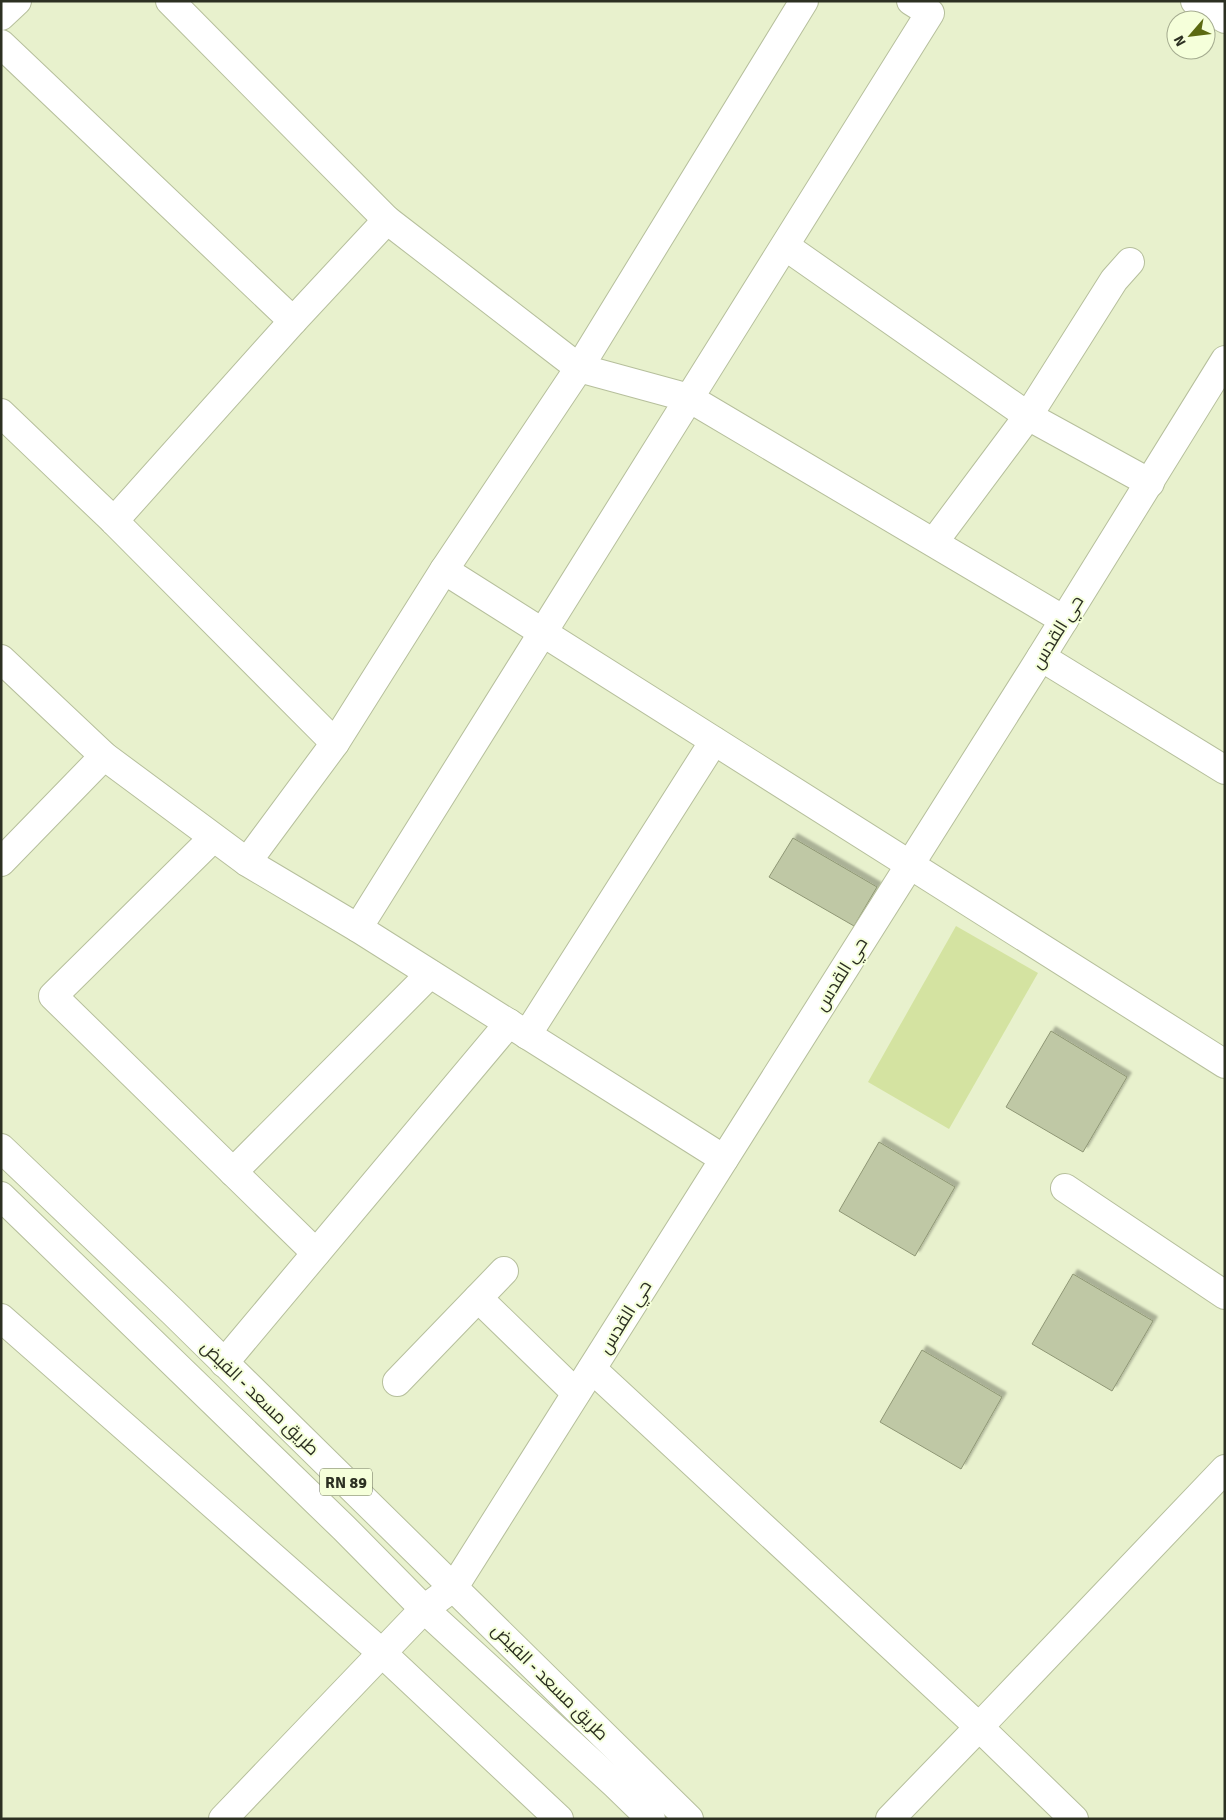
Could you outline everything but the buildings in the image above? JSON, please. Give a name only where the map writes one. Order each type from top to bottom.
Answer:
[{"type":"street","points":[[1,16],[18,1]]},
{"type":"street","points":[[170,1],[387,220],[579,368],[689,398],[1064,620]]},
{"type":"street","points":[[247,862],[335,743],[444,570],[579,368],[804,1]]},
{"type":"street","points":[[358,928],[930,13],[911,1]]},
{"type":"street","points":[[1195,1],[1225,19]]},
{"type":"street","points":[[1,44],[293,320]]},
{"type":"street","points":[[114,522],[293,320],[387,220]]},
{"type":"street","points":[[785,246],[1028,416],[1150,483]]},
{"type":"street","points":[[934,542],[1028,416],[1114,280],[1130,262]]},
{"type":"street","name":"حي القدس","points":[[454,1587],[1224,365]]},
{"type":"street","points":[[1,413],[114,522],[335,743]]},
{"type":"street","points":[[444,570],[1225,1064]]},
{"type":"street","points":[[1041,657],[1225,770]]},
{"type":"street","points":[[1,659],[104,756],[247,862],[358,928],[724,1159]]},
{"type":"street","points":[[224,1363],[316,1253],[518,1029],[714,741]]},
{"type":"street","points":[[1,862],[104,756]]},
{"type":"street","points":[[213,838],[53,996],[316,1253]]},
{"type":"street","points":[[234,1172],[430,974]]},
{"type":"street","name":"طريق مسعد - الفيض","points":[[1,1148],[454,1587],[689,1819]]},
{"type":"street","points":[[1065,1188],[1225,1295]]},
{"type":"street","name":"طريق مسعد - الفيض","points":[[1,1196],[424,1609],[616,1784],[651,1819]]},
{"type":"street","points":[[397,1382],[504,1271]]},
{"type":"street","points":[[478,1298],[576,1393]]},
{"type":"street","points":[[1,1318],[382,1653],[559,1819]]},
{"type":"street","points":[[592,1369],[979,1727],[1074,1819]]},
{"type":"street","points":[[890,1819],[1225,1469]]},
{"type":"street","points":[[224,1819],[424,1609],[454,1587]]},
{"type":"green space","points":[[956,926],[1038,973],[949,1129],[868,1082]]}]
